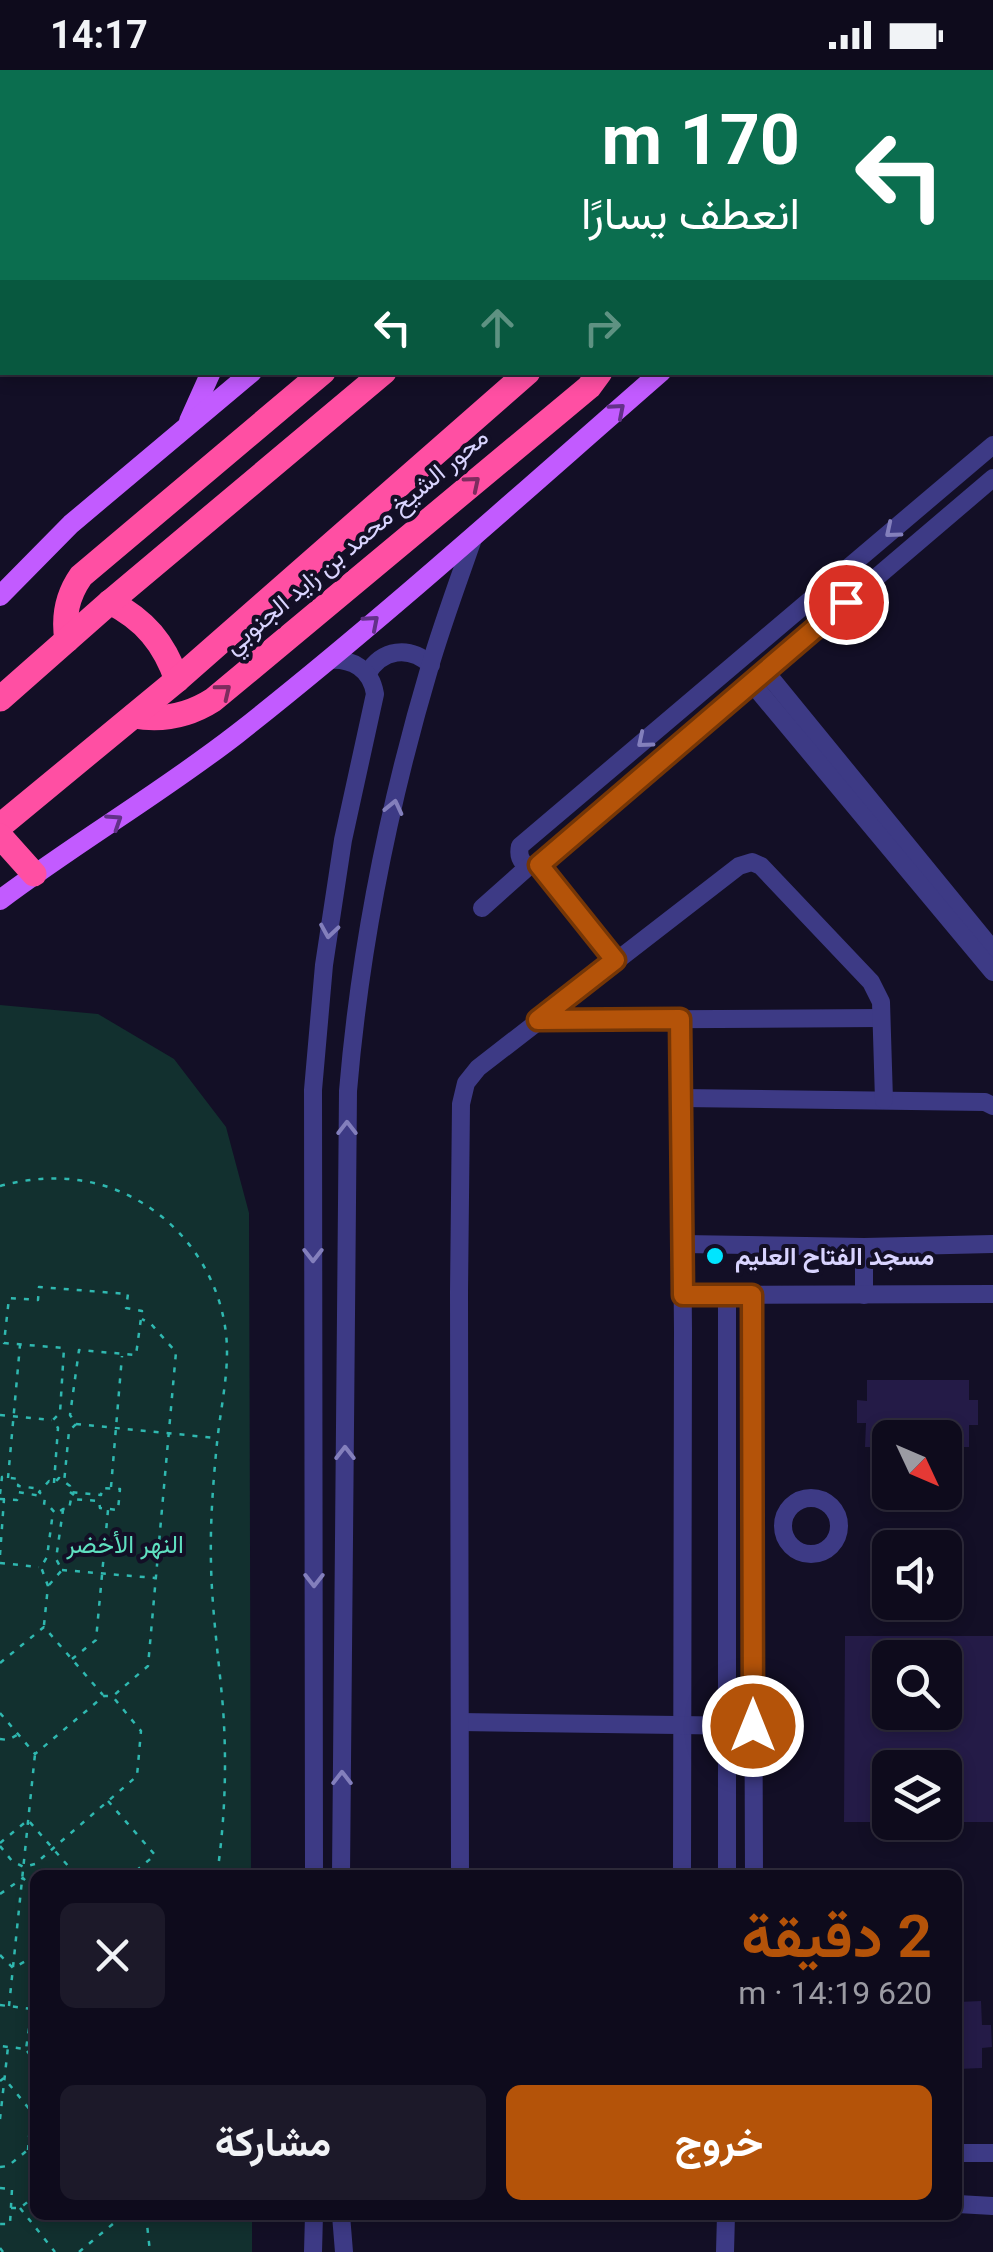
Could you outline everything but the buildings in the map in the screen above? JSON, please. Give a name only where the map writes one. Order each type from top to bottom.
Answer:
[{"type":"highway","points":[[67,640],[67,602],[81,576],[319,375]]},
{"type":"highway","points":[[0,699],[380,375]]},
{"type":"highway","name":"محور الشيخ محمد بن زايد الجنوبي","points":[[0,826],[177,680],[525,375]]},
{"type":"highway","name":"محور الشيخ محمد بن زايد الجنوبي","points":[[134,716],[176,717],[213,700],[597,375]]},
{"type":"highway","points":[[110,602],[146,625],[170,660],[177,680]]},
{"type":"highway","points":[[0,836],[34,874]]},
{"type":"main road","points":[[182,431],[196,409],[209,375]]},
{"type":"main road","points":[[0,596],[71,524],[248,375]]},
{"type":"main road","points":[[0,900],[236,735],[657,375]]},
{"type":"street","points":[[615,960],[534,865],[520,858],[520,846],[993,445]]},
{"type":"street","points":[[482,908],[993,478]]},
{"type":"street","points":[[939,491],[955,510]]},
{"type":"street","points":[[341,1870],[348,1091],[358,992],[407,752],[474,534]]},
{"type":"street","points":[[367,674],[379,659],[396,652],[415,654],[431,665]]},
{"type":"street","points":[[314,1870],[313,1090],[324,965],[343,840],[375,694],[367,674],[350,662],[328,660]]},
{"type":"street","points":[[758,677],[993,950]]},
{"type":"street","points":[[758,677],[993,972]]},
{"type":"street","points":[[460,1870],[462,1104],[466,1083],[478,1068],[615,960],[739,866],[752,862],[761,866],[871,982],[881,1002],[884,1100]]},
{"type":"street","points":[[538,1020],[881,1018]]},
{"type":"street","points":[[680,1019],[682,1870]]},
{"type":"street","points":[[681,1098],[984,1102],[993,1106]]},
{"type":"street","points":[[683,1244],[993,1244]]},
{"type":"street","points":[[864,1246],[864,1294]]},
{"type":"street","points":[[683,1295],[993,1294]]},
{"type":"street","points":[[727,1295],[728,1870]]},
{"type":"street","points":[[752,1295],[754,1870]]},
{"type":"street","points":[[727,1529],[783,1529]]},
{"type":"street","points":[[460,1722],[753,1726]]},
{"type":"street","points":[[962,2153],[993,2154]]},
{"type":"street","points":[[962,2204],[993,2206]]},
{"type":"street","points":[[314,2220],[314,2252]]},
{"type":"street","points":[[341,2220],[344,2252]]},
{"type":"street","points":[[726,2220],[726,2252]]},
{"type":"path","points":[[0,1186],[58,1178],[118,1190],[147,1206],[187,1242],[210,1277],[220,1306],[226,1333],[226,1369],[212,1506],[211,1560],[225,1780],[218,1870]]},
{"type":"path","points":[[53,1420],[60,1413],[64,1348],[4,1342],[9,1298],[38,1300],[39,1287],[128,1294],[126,1308],[142,1311],[136,1355],[79,1350],[70,1415],[76,1424]]},
{"type":"path","points":[[0,1308],[8,1309]]},
{"type":"path","points":[[9,2006],[35,1754],[104,1696],[113,1696],[148,1666],[176,1352],[141,1318]]},
{"type":"path","points":[[8,1478],[20,1344]]},
{"type":"path","points":[[111,1488],[122,1354]]},
{"type":"path","points":[[0,1415],[53,1420]]},
{"type":"path","points":[[53,1420],[58,1428],[54,1483]]},
{"type":"path","points":[[76,1424],[218,1438]]},
{"type":"path","points":[[64,1484],[69,1431],[76,1424]]},
{"type":"path","points":[[0,1555],[2,1477],[19,1478],[18,1486],[42,1489]]},
{"type":"path","points":[[54,1483],[59,1478],[70,1486],[70,1492]]},
{"type":"path","points":[[45,1497],[39,1492],[49,1481],[54,1483]]},
{"type":"path","points":[[70,1492],[101,1495],[102,1488],[120,1490],[118,1510],[100,1508],[99,1501],[71,1500]]},
{"type":"path","points":[[2,1497],[18,1500],[18,1492],[45,1497]]},
{"type":"path","points":[[45,1497],[44,1506],[56,1514],[69,1509],[75,1496],[70,1492]]},
{"type":"path","points":[[62,1570],[56,1559],[63,1509]]},
{"type":"path","points":[[72,1659],[96,1640],[108,1509]]},
{"type":"path","points":[[41,1567],[47,1558],[53,1510]]},
{"type":"path","points":[[0,1564],[41,1567]]},
{"type":"path","points":[[0,1663],[44,1627],[48,1586],[41,1567]]},
{"type":"path","points":[[62,1570],[156,1578]]},
{"type":"path","points":[[48,1586],[62,1570]]},
{"type":"path","points":[[44,1627],[104,1696]]},
{"type":"path","points":[[24,1868],[35,1864],[138,1776],[142,1732],[113,1696]]},
{"type":"path","points":[[0,1713],[35,1754]]},
{"type":"path","points":[[0,1740],[18,1734]]},
{"type":"path","points":[[108,1800],[155,1855],[137,1870]]},
{"type":"path","points":[[24,1868],[12,1861],[0,1844],[28,1820]]},
{"type":"path","points":[[28,1820],[72,1870]]},
{"type":"path","points":[[22,1878],[30,1886]]},
{"type":"path","points":[[0,1894],[22,1878]]},
{"type":"path","points":[[0,1955],[13,1968]]},
{"type":"path","points":[[13,1968],[30,1959]]},
{"type":"path","points":[[0,2005],[30,2008]]},
{"type":"path","points":[[30,2024],[26,2050],[30,2056]]},
{"type":"path","points":[[0,2046],[26,2050]]},
{"type":"path","points":[[0,2119],[8,2047]]},
{"type":"path","points":[[2,2080],[30,2111]]},
{"type":"path","points":[[0,2168],[28,2150],[30,2136]]},
{"type":"path","points":[[0,2188],[12,2189],[10,2224],[0,2224]]},
{"type":"path","points":[[11,2208],[20,2208],[30,2200]]},
{"type":"path","points":[[20,2208],[55,2252]]},
{"type":"path","points":[[79,2252],[118,2220]]},
{"type":"path","points":[[147,2220],[150,2252]]},
{"type":"green space","name":"النهر الأخضر","points":[[0,1005],[98,1014],[174,1059],[226,1127],[249,1213],[251,1870],[30,1870],[30,2220],[252,2220],[252,2252],[0,2252]]},
{"type":"place","name":"مسجد الفتاح العليم","points":[[715,1256]]},
{"type":"route","points":[[753,1726],[752,1295],[683,1295],[680,1019],[538,1020],[615,960],[539,865],[846,602]]}]
